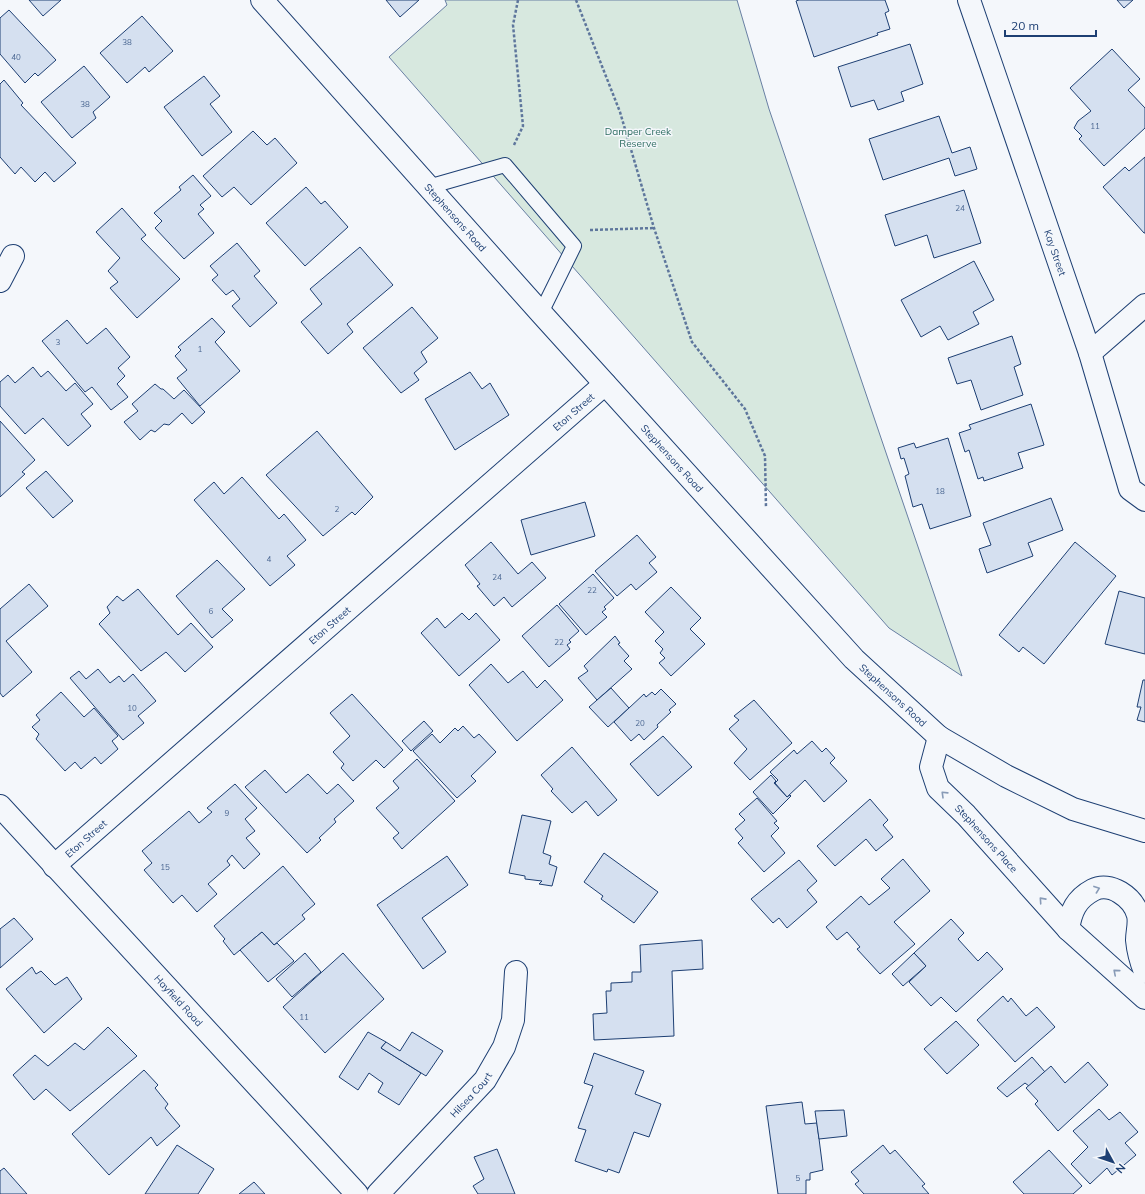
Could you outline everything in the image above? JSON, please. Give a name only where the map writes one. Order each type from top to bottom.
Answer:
[{"type":"street","name":"Stephensons Road","points":[[262,0],[541,313],[854,659],[939,737],[1006,776],[1073,809],[1145,831]]},
{"type":"street","name":"Kay Street","points":[[969,0],[1090,353],[1130,489],[1145,500]]},
{"type":"street","points":[[0,281],[13,256]]},
{"type":"street","points":[[1090,353],[1145,305]]},
{"type":"street","name":"Eton Street","points":[[54,866],[605,384]]},
{"type":"street","name":"Stephensons Place","points":[[939,737],[931,767],[938,788],[966,815],[1068,929],[1145,998]]},
{"type":"street","name":"Hayfield Road","points":[[0,806],[357,1194]]},
{"type":"street","points":[[1068,929],[1072,910],[1089,892],[1100,886],[1114,889],[1131,902],[1138,916],[1137,940],[1145,972]]},
{"type":"street","name":"Hilsea Court","points":[[378,1194],[485,1080],[504,1047],[513,1020],[516,972]]},
{"type":"lane","points":[[428,187],[505,165],[574,246],[541,313]]},
{"type":"path","points":[[505,165],[523,126],[513,25],[518,0]]},
{"type":"path","points":[[576,0],[620,112],[654,228],[692,342],[745,409],[766,456],[766,508]]},
{"type":"path","points":[[562,231],[654,228]]},
{"type":"green space","name":"Damper Creek Reserve","points":[[445,0],[737,0],[769,109],[962,676],[889,628],[389,57],[447,5]]},
{"type":"building","points":[[29,0],[61,0],[43,16]]},
{"type":"building","points":[[386,0],[419,0],[400,17]]},
{"type":"building","points":[[885,0],[889,11],[885,13],[890,29],[877,33],[878,35],[814,57],[796,1]]},
{"type":"building","points":[[1117,0],[1133,0],[1124,8]]},
{"type":"building","points":[[9,10],[56,60],[38,76],[35,73],[25,83],[0,54],[0,18]]},
{"type":"building","points":[[142,16],[173,51],[149,72],[145,67],[127,83],[100,53]]},
{"type":"building","points":[[910,44],[923,84],[901,92],[904,101],[878,110],[874,100],[851,107],[838,67]]},
{"type":"building","points":[[1112,49],[1140,79],[1128,90],[1145,108],[1145,128],[1104,166],[1079,139],[1082,136],[1074,128],[1078,121],[1091,111],[1070,88]]},
{"type":"building","points":[[84,66],[110,97],[93,112],[96,118],[72,138],[41,102]]},
{"type":"building","points":[[204,76],[220,96],[210,104],[232,132],[202,156],[164,107]]},
{"type":"building","points":[[4,80],[23,103],[21,105],[76,163],[54,182],[45,172],[35,182],[21,167],[15,174],[0,157],[0,84]]},
{"type":"building","points":[[939,116],[952,153],[970,147],[977,169],[955,176],[949,158],[883,180],[869,139]]},
{"type":"building","points":[[253,131],[267,145],[275,138],[297,163],[251,205],[234,187],[222,197],[203,176]]},
{"type":"building","points":[[1145,157],[1144,233],[1103,187],[1125,167],[1129,171]]},
{"type":"building","points":[[193,175],[211,196],[200,205],[204,209],[198,214],[214,233],[184,259],[155,228],[162,221],[154,213],[181,190],[179,187]]},
{"type":"building","points":[[306,187],[321,204],[325,201],[348,227],[305,266],[266,223]]},
{"type":"building","points":[[964,190],[981,243],[934,258],[927,235],[895,246],[885,215]]},
{"type":"building","points":[[122,208],[146,235],[141,239],[180,279],[137,318],[110,288],[118,282],[108,271],[120,258],[96,232]]},
{"type":"building","points":[[237,243],[260,271],[254,276],[277,303],[250,327],[232,306],[240,299],[233,290],[226,295],[212,280],[218,275],[210,266]]},
{"type":"building","points":[[360,247],[393,285],[347,324],[353,332],[328,354],[301,322],[322,304],[310,289]]},
{"type":"building","points":[[974,261],[994,300],[973,312],[979,324],[948,340],[940,326],[921,337],[901,300]]},
{"type":"building","points":[[412,307],[438,338],[421,352],[427,362],[414,373],[419,380],[401,393],[363,348]]},
{"type":"building","points":[[212,318],[225,332],[215,342],[240,371],[200,406],[177,378],[187,370],[175,356],[181,350],[178,347]]},
{"type":"building","points":[[67,320],[87,344],[106,328],[130,357],[118,368],[125,376],[117,384],[128,397],[111,410],[92,387],[85,392],[42,341]]},
{"type":"building","points":[[1012,336],[1021,364],[1014,367],[1023,395],[981,410],[971,380],[957,384],[948,358]]},
{"type":"building","points":[[33,367],[41,377],[48,371],[66,391],[75,383],[93,404],[81,414],[91,426],[68,446],[43,418],[25,434],[0,406],[0,382],[8,375],[15,383]]},
{"type":"building","points":[[470,372],[482,389],[490,383],[509,415],[455,450],[425,399]]},
{"type":"building","points":[[155,384],[174,399],[184,390],[205,412],[192,424],[182,413],[169,425],[164,424],[155,432],[151,430],[140,440],[124,422],[138,411],[132,404]]},
{"type":"building","points":[[1031,404],[1044,445],[1018,453],[1023,468],[984,481],[983,477],[978,479],[969,450],[965,452],[959,433],[971,429],[969,425]]},
{"type":"building","points":[[0,421],[35,460],[22,472],[25,474],[0,497]]},
{"type":"building","points":[[317,431],[373,497],[355,515],[352,512],[323,536],[266,475]]},
{"type":"building","points":[[948,438],[971,516],[930,529],[922,504],[913,507],[905,476],[909,474],[904,458],[901,459],[898,448],[914,443],[916,448]]},
{"type":"building","points":[[46,471],[73,501],[53,518],[26,488]]},
{"type":"building","points":[[242,477],[279,519],[284,514],[306,540],[287,556],[295,565],[270,586],[194,500],[214,482],[224,494]]},
{"type":"building","points":[[1051,498],[1063,530],[1028,543],[1033,556],[987,573],[979,549],[991,545],[983,523]]},
{"type":"building","points":[[585,502],[595,536],[531,555],[521,520]]},
{"type":"building","points":[[637,535],[656,557],[649,563],[657,572],[636,590],[631,584],[617,596],[595,571]]},
{"type":"building","points":[[491,542],[518,574],[532,562],[546,578],[512,607],[504,597],[494,606],[477,586],[480,584],[465,565]]},
{"type":"building","points":[[1075,542],[1116,576],[1044,664],[1023,647],[1019,652],[999,635]]},
{"type":"building","points":[[217,560],[245,589],[222,609],[233,620],[212,638],[176,596]]},
{"type":"building","points":[[593,574],[614,598],[604,607],[606,609],[602,612],[607,617],[586,635],[559,604]]},
{"type":"building","points":[[29,584],[48,606],[6,641],[32,672],[3,697],[0,693],[0,609]]},
{"type":"building","points":[[671,587],[701,618],[690,629],[705,644],[671,676],[659,663],[665,658],[660,653],[663,649],[655,641],[664,632],[645,612]]},
{"type":"building","points":[[138,589],[178,635],[191,623],[213,647],[185,672],[166,652],[141,671],[99,624],[110,613],[107,607],[117,596],[123,601]]},
{"type":"building","points":[[1119,591],[1145,598],[1145,654],[1105,644]]},
{"type":"building","points":[[557,605],[579,631],[569,640],[571,642],[567,645],[570,649],[549,667],[522,636]]},
{"type":"building","points":[[462,613],[469,620],[476,613],[500,640],[459,676],[421,633],[437,618],[445,628]]},
{"type":"building","points":[[615,636],[620,643],[618,644],[629,656],[624,661],[632,669],[597,700],[578,678],[588,671],[584,666]]},
{"type":"building","points":[[491,664],[508,683],[523,671],[537,688],[545,680],[563,700],[517,741],[469,685]]},
{"type":"building","points":[[98,669],[110,683],[119,676],[124,682],[133,674],[156,701],[138,716],[144,723],[123,740],[70,678],[79,671],[86,679]]},
{"type":"building","points":[[1143,680],[1145,680],[1145,722],[1137,720],[1141,707],[1137,707]]},
{"type":"building","points":[[611,688],[629,708],[608,727],[589,707]]},
{"type":"building","points":[[661,689],[676,704],[669,710],[671,712],[657,725],[658,727],[644,740],[639,734],[631,741],[614,722],[644,694],[646,697],[652,692],[655,695]]},
{"type":"building","points":[[61,692],[84,717],[94,708],[118,736],[112,741],[118,749],[101,764],[95,757],[81,769],[75,762],[65,771],[36,739],[39,734],[32,727],[40,720],[36,715]]},
{"type":"building","points":[[352,694],[403,750],[384,768],[376,760],[353,781],[341,768],[344,764],[333,752],[350,736],[330,713]]},
{"type":"building","points":[[754,700],[792,743],[750,780],[734,763],[747,749],[729,729],[739,720],[734,716]]},
{"type":"building","points":[[424,721],[433,731],[411,751],[402,741]]},
{"type":"building","points":[[463,726],[474,738],[479,734],[496,752],[471,776],[476,781],[457,798],[413,751],[432,734],[440,743],[455,728],[458,731]]},
{"type":"building","points":[[663,736],[692,767],[658,796],[630,764]]},
{"type":"building","points":[[812,741],[822,752],[826,748],[835,758],[830,763],[847,781],[824,802],[805,780],[787,797],[775,783],[778,780],[770,772],[794,750],[797,754]]},
{"type":"building","points":[[572,747],[617,800],[598,816],[586,801],[572,813],[551,791],[553,789],[541,775]]},
{"type":"building","points":[[417,759],[455,801],[402,849],[393,838],[399,833],[376,808],[399,788],[393,781]]},
{"type":"building","points":[[265,770],[286,793],[308,774],[327,794],[338,784],[354,801],[334,819],[336,822],[319,838],[321,840],[307,853],[245,787]]},
{"type":"building","points":[[771,775],[776,781],[774,783],[787,797],[790,795],[791,796],[773,814],[753,792]]},
{"type":"building","points":[[235,784],[257,808],[245,819],[255,831],[246,838],[260,854],[244,869],[232,855],[227,861],[230,865],[208,884],[217,894],[197,912],[182,895],[173,903],[144,870],[152,863],[142,851],[189,811],[199,823],[212,812],[207,808]]},
{"type":"building","points":[[757,798],[777,821],[774,823],[779,828],[771,836],[785,853],[764,872],[738,843],[743,838],[735,829],[745,820],[739,814]]},
{"type":"building","points":[[870,799],[888,820],[883,825],[893,837],[876,851],[866,839],[835,866],[817,846]]},
{"type":"building","points":[[522,815],[551,821],[543,853],[551,856],[549,864],[557,867],[552,886],[539,884],[542,881],[525,879],[525,876],[509,873]]},
{"type":"building","points":[[604,853],[658,892],[634,923],[601,899],[603,896],[584,882]]},
{"type":"building","points":[[447,856],[468,885],[422,918],[446,952],[423,969],[377,905]]},
{"type":"building","points":[[903,859],[930,891],[894,922],[915,944],[880,974],[857,949],[860,947],[847,932],[837,940],[826,927],[861,896],[869,905],[890,888],[881,879]]},
{"type":"building","points":[[799,860],[817,881],[807,890],[817,902],[787,928],[779,918],[773,923],[751,899]]},
{"type":"building","points":[[283,866],[315,904],[302,915],[305,919],[274,945],[262,932],[234,955],[223,941],[225,939],[214,926]]},
{"type":"building","points":[[14,918],[33,939],[0,968],[0,929]]},
{"type":"building","points":[[951,919],[964,933],[958,939],[978,961],[987,952],[1003,969],[956,1012],[941,997],[931,1006],[909,982],[926,966],[914,953]]},
{"type":"building","points":[[262,932],[274,945],[277,943],[294,961],[268,982],[240,950]]},
{"type":"building","points":[[702,940],[703,969],[672,971],[674,1036],[594,1040],[593,1014],[607,1013],[606,991],[611,991],[611,983],[632,982],[632,972],[641,972],[640,945]]},
{"type":"building","points":[[305,953],[321,972],[292,997],[276,979]]},
{"type":"building","points":[[343,953],[384,999],[325,1053],[283,1007]]},
{"type":"building","points":[[914,953],[926,966],[903,986],[892,974]]},
{"type":"building","points":[[32,967],[36,974],[41,971],[55,985],[67,977],[82,999],[44,1033],[6,989]]},
{"type":"building","points":[[1003,996],[1008,1002],[1011,998],[1026,1016],[1037,1007],[1055,1027],[1015,1062],[977,1020]]},
{"type":"building","points":[[956,1021],[979,1045],[947,1074],[924,1049]]},
{"type":"building","points":[[108,1027],[137,1056],[70,1111],[46,1089],[34,1100],[13,1075],[35,1055],[48,1066],[75,1043],[84,1050]]},
{"type":"building","points":[[368,1032],[386,1042],[381,1048],[421,1073],[399,1105],[378,1092],[383,1083],[369,1073],[358,1090],[339,1077]]},
{"type":"building","points":[[412,1032],[443,1051],[426,1076],[381,1048],[386,1042],[400,1051]]},
{"type":"building","points":[[594,1053],[644,1071],[635,1094],[661,1104],[649,1137],[634,1132],[619,1173],[608,1169],[607,1172],[575,1161],[586,1130],[578,1128],[593,1086],[584,1083]]},
{"type":"building","points":[[1032,1057],[1045,1072],[1029,1086],[1025,1083],[1007,1097],[997,1088]]},
{"type":"building","points":[[1088,1062],[1108,1085],[1058,1131],[1035,1104],[1038,1101],[1026,1088],[1051,1066],[1065,1083]]},
{"type":"building","points":[[144,1070],[158,1085],[155,1088],[168,1104],[165,1108],[180,1126],[157,1146],[151,1137],[109,1175],[72,1134]]},
{"type":"building","points":[[802,1102],[805,1124],[817,1123],[823,1170],[810,1173],[810,1180],[806,1180],[806,1194],[778,1194],[766,1106]]},
{"type":"building","points":[[1099,1109],[1109,1120],[1120,1112],[1138,1132],[1125,1143],[1136,1155],[1112,1175],[1107,1168],[1090,1184],[1071,1164],[1088,1147],[1073,1131]]},
{"type":"building","points":[[844,1110],[847,1136],[819,1139],[815,1111]]},
{"type":"building","points":[[177,1145],[214,1169],[198,1194],[145,1194]]},
{"type":"building","points":[[883,1145],[890,1154],[895,1150],[925,1184],[922,1186],[929,1194],[864,1194],[855,1184],[859,1181],[851,1172]]},
{"type":"building","points":[[497,1149],[515,1194],[478,1194],[473,1186],[484,1179],[474,1157]]},
{"type":"building","points":[[1049,1150],[1082,1186],[1073,1194],[1024,1194],[1013,1182]]},
{"type":"building","points":[[4,1168],[27,1194],[0,1194],[0,1171]]},
{"type":"building","points":[[254,1182],[265,1194],[239,1194]]}]
